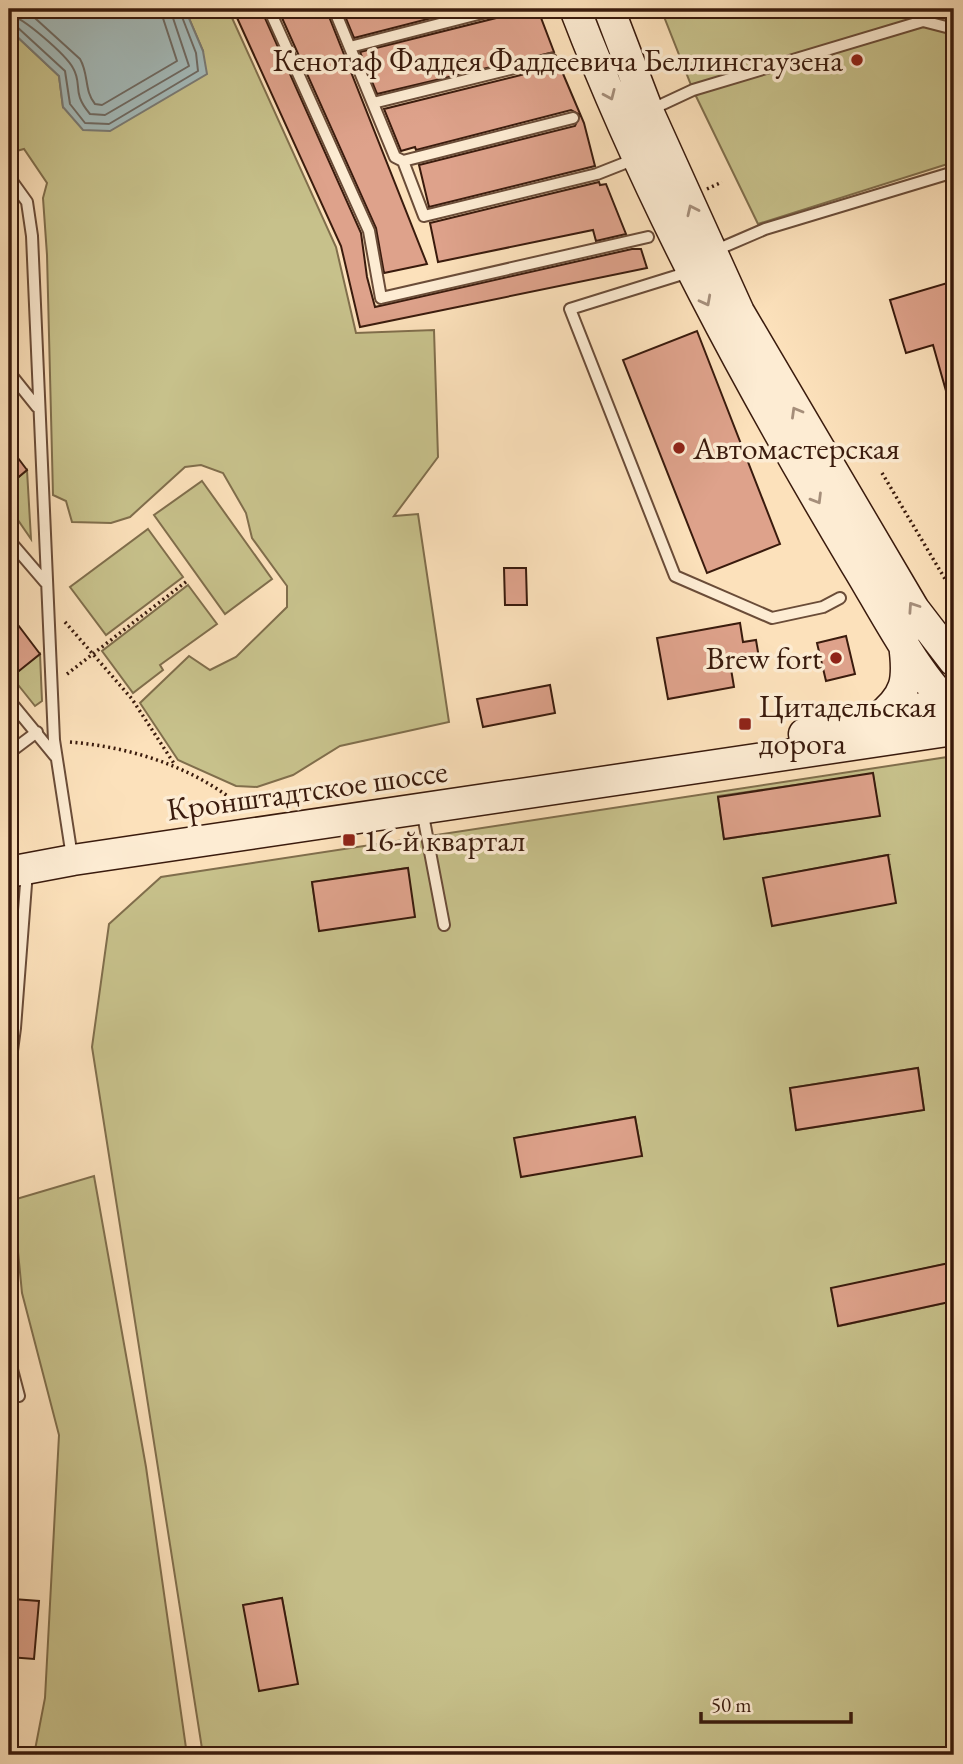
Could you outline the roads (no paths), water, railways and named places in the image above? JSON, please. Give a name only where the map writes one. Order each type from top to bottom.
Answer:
[{"type":"street","points":[[575,9],[637,158],[700,262],[739,312],[914,609],[954,661]]},
{"type":"street","points":[[609,9],[648,111],[700,262],[762,404],[904,644],[952,711]]},
{"type":"street","points":[[877,719],[904,690],[907,671],[904,644]]},
{"type":"street","name":"Кронштадтское шоссе","points":[[616,779],[716,753],[877,719],[952,711]]},
{"type":"street","name":"Кронштадтское шоссе","points":[[18,870],[616,779],[952,711]]},
{"type":"lane","points":[[269,9],[369,231],[381,298],[648,237]]},
{"type":"lane","points":[[334,9],[395,156],[403,162],[424,216],[597,174],[637,158]]},
{"type":"lane","points":[[350,47],[498,9]]},
{"type":"lane","points":[[921,9],[923,21]]},
{"type":"lane","points":[[648,111],[693,90],[923,21],[954,29]]},
{"type":"lane","points":[[373,103],[551,59]]},
{"type":"lane","points":[[403,162],[573,118]]},
{"type":"lane","points":[[840,598],[823,607],[772,618],[676,576],[570,309],[700,262],[765,229],[954,172]]},
{"type":"lane","points":[[9,177],[27,202],[30,224],[54,740],[73,860]]},
{"type":"lane","points":[[9,372],[37,407]]},
{"type":"lane","points":[[9,540],[45,582]]},
{"type":"lane","points":[[9,700],[57,758]]},
{"type":"lane","points":[[9,753],[37,732]]},
{"type":"lane","points":[[421,808],[444,925]]},
{"type":"lane","points":[[9,1073],[20,975],[18,870]]},
{"type":"lane","points":[[9,1358],[19,1396]]},
{"type":"water","points":[[9,9],[185,9],[203,51],[207,74],[110,131],[83,130],[63,107],[59,76],[9,29]]},
{"type":"place","name":"Кенотаф Фаддея Фаддеевича Беллинсгаузена","points":[[857,60]]},
{"type":"place","name":"Автомастерская","points":[[679,448]]},
{"type":"place","name":"Brew fort","points":[[836,658]]},
{"type":"place","name":"Цитадельская дорога","points":[[745,724]]},
{"type":"place","name":"16-й квартал","points":[[349,840]]}]
